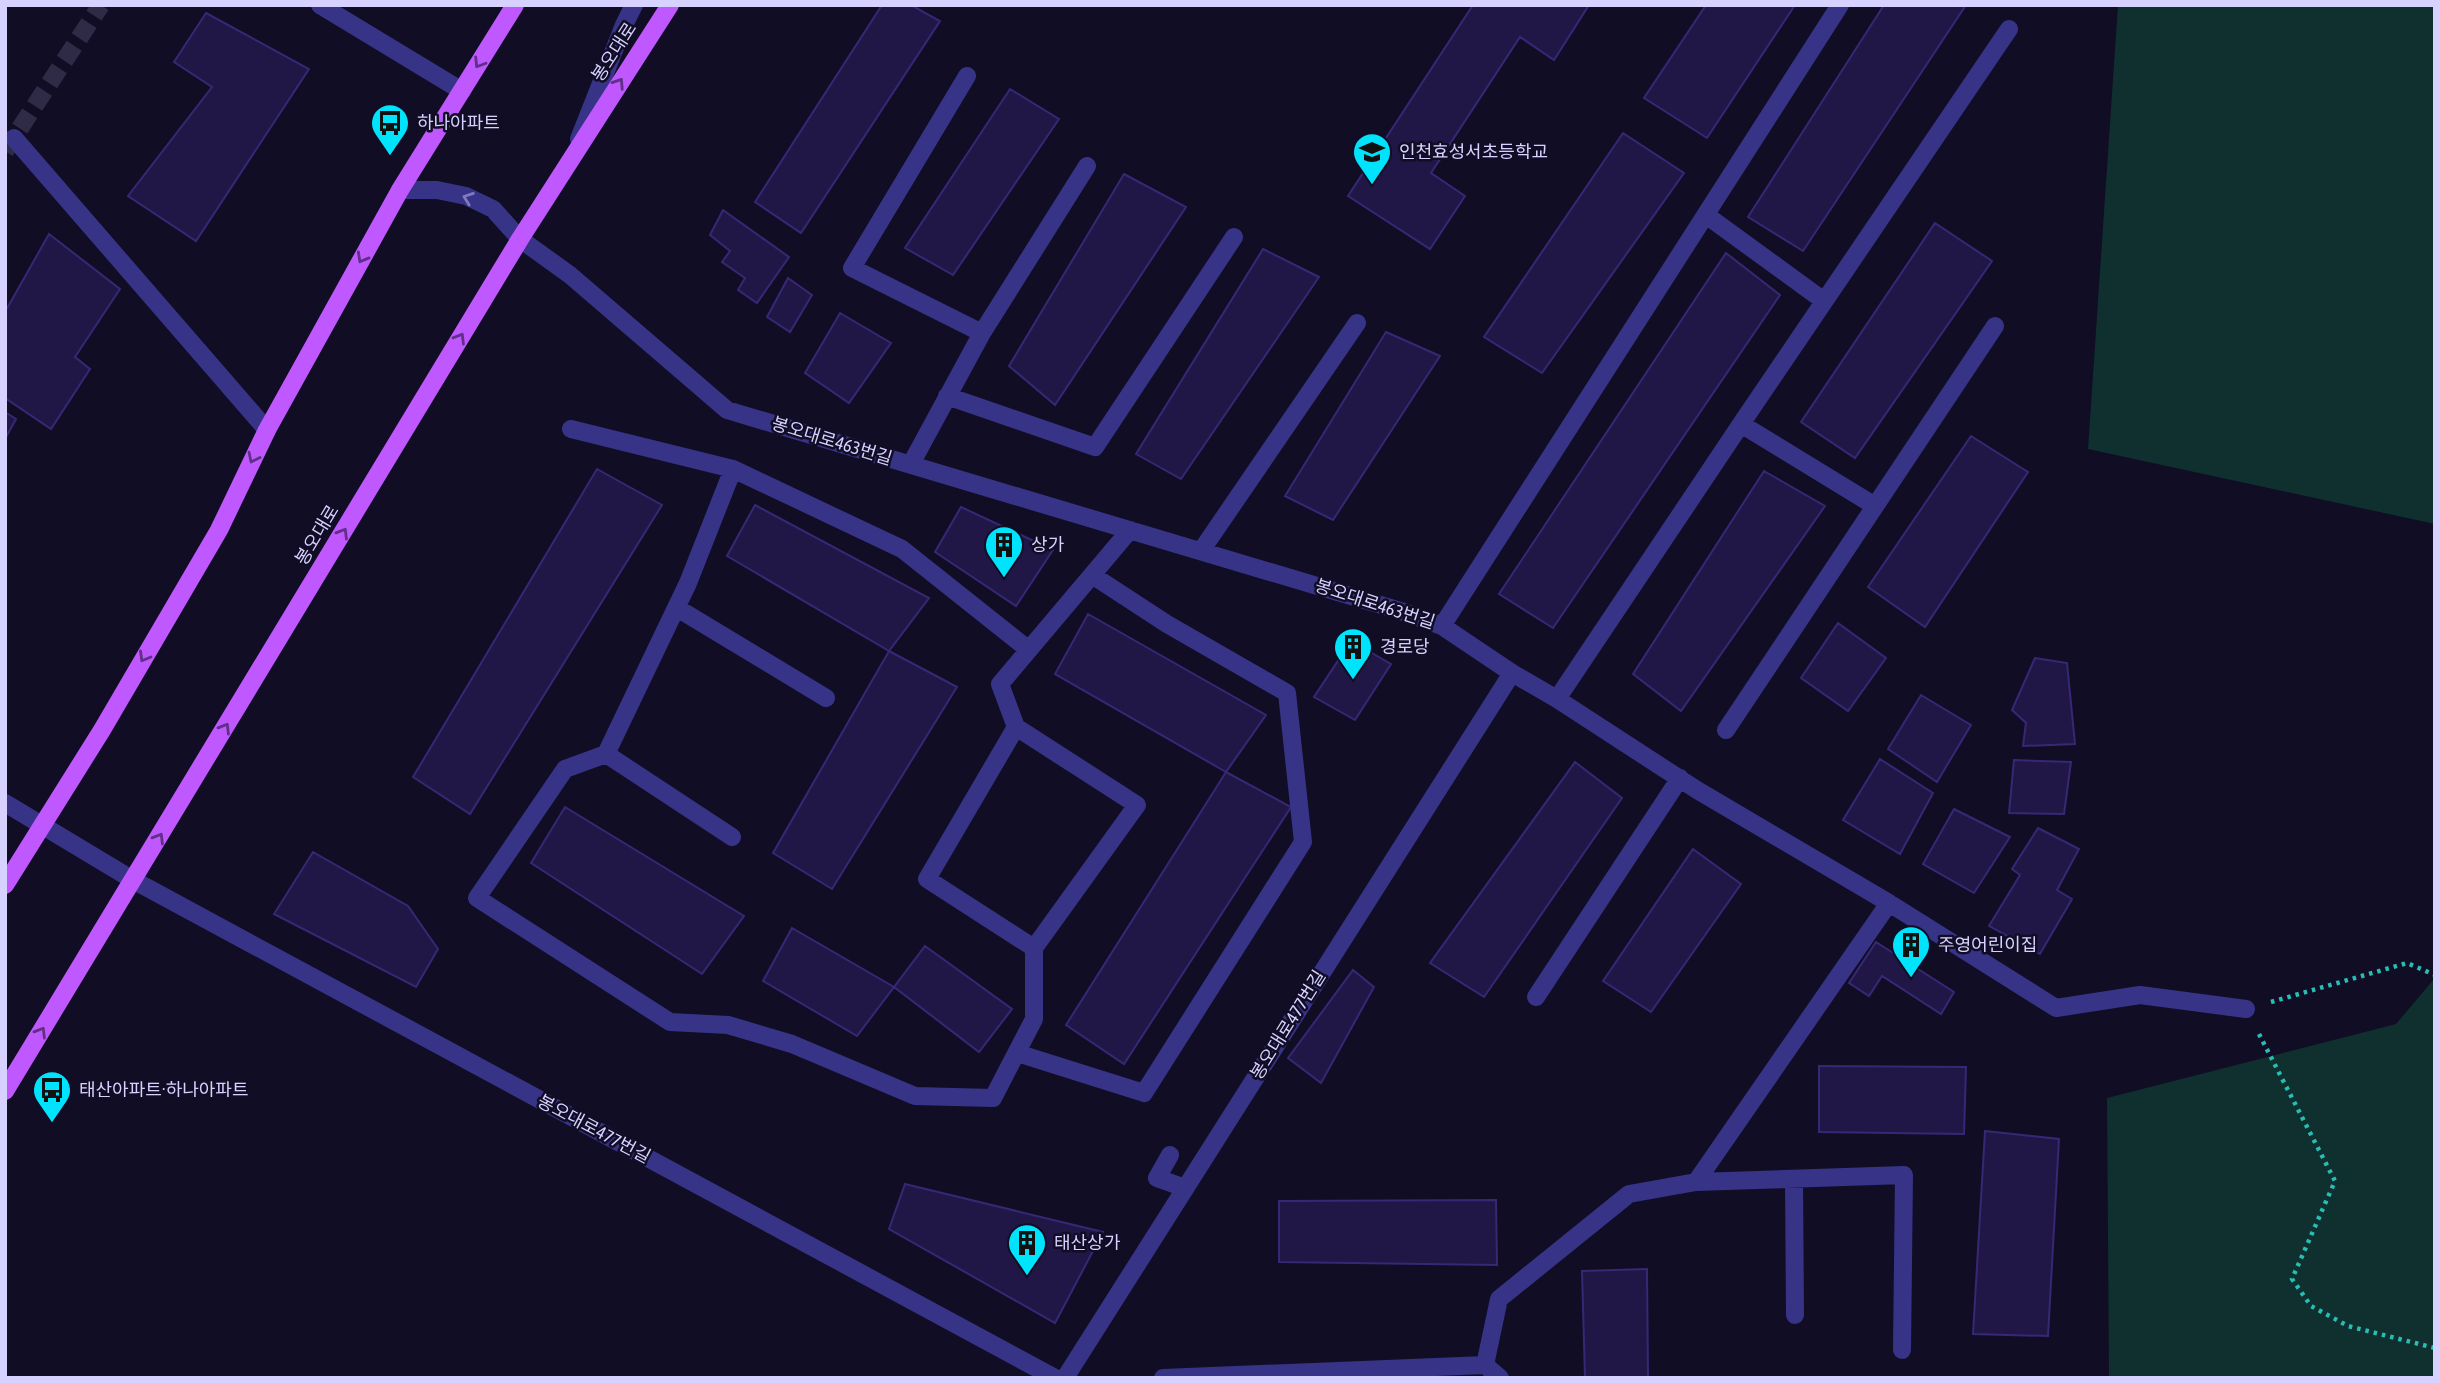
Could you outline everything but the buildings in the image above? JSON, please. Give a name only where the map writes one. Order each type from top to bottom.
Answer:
[{"type":"main road","points":[[5,885],[102,730],[219,530],[267,430],[400,190],[515,5]]},
{"type":"main road","name":"봉오대로","points":[[5,1091],[520,239],[670,5]]},
{"type":"street","points":[[320,5],[461,91]]},
{"type":"street","points":[[573,155],[634,5]]},
{"type":"street","points":[[1442,626],[1840,5]]},
{"type":"street","points":[[1557,699],[2009,29]]},
{"type":"street","points":[[967,76],[852,268],[982,333]]},
{"type":"street","points":[[14,138],[267,430]]},
{"type":"street","points":[[911,464],[982,333],[1087,166]]},
{"type":"street","name":"봉오대로463번길","points":[[400,190],[437,190],[466,196],[493,209],[520,239],[570,275],[727,410],[1401,611],[1442,626],[1697,790],[1889,903],[2056,1008],[2140,995],[2246,1009]]},
{"type":"street","points":[[1706,215],[1824,301]]},
{"type":"street","points":[[947,397],[1095,447],[1234,237]]},
{"type":"street","points":[[1201,551],[1357,323]]},
{"type":"street","points":[[1726,730],[1995,326]]},
{"type":"street","points":[[1741,424],[1875,506]]},
{"type":"street","points":[[571,429],[733,469],[902,549],[1029,650]]},
{"type":"street","points":[[733,469],[677,608],[606,754],[565,769],[477,898],[670,1022],[728,1025],[792,1044],[915,1096],[993,1098],[1034,1019],[1034,948],[1137,805],[1016,727],[1000,684],[1130,530]]},
{"type":"street","points":[[1017,1053],[1144,1093],[1303,842],[1287,693],[1167,624],[1092,575]]},
{"type":"street","points":[[677,608],[825,698]]},
{"type":"street","name":"봉오대로477번길","points":[[1065,1378],[1512,673]]},
{"type":"street","points":[[1016,727],[927,879],[1034,948]]},
{"type":"street","points":[[606,754],[732,837]]},
{"type":"street","points":[[1536,997],[1680,778]]},
{"type":"street","name":"봉오대로477번길","points":[[5,803],[133,880],[1055,1378]]},
{"type":"street","points":[[1696,1182],[1889,903]]},
{"type":"street","points":[[1170,1155],[1157,1178],[1185,1188]]},
{"type":"street","points":[[1485,1365],[1499,1299],[1629,1194],[1696,1182],[1904,1175],[1902,1350]]},
{"type":"street","points":[[1794,1179],[1795,1315]]},
{"type":"street","points":[[1163,1378],[1485,1365],[1500,1378]]},
{"type":"path","points":[[2435,975],[2407,963],[2246,1009],[2334,1181],[2292,1279],[2311,1306],[2348,1326],[2435,1348]]},
{"type":"green space","points":[[2118,5],[2435,5],[2435,524],[2088,449]]},
{"type":"green space","points":[[2435,978],[2435,1378],[2109,1378],[2107,1098],[2396,1024]]},
{"type":"tunnel","points":[[5,151],[101,5]]},
{"type":"place","name":"하나아파트","points":[[390,157]]},
{"type":"place","name":"인천효성서초등학교","points":[[1372,186]]},
{"type":"place","name":"상가","points":[[1004,579]]},
{"type":"place","name":"경로당","points":[[1353,681]]},
{"type":"place","name":"주영어린이집","points":[[1911,979]]},
{"type":"place","name":"태산아파트·하나아파트","points":[[52,1124]]},
{"type":"place","name":"태산상가","points":[[1027,1277]]}]
